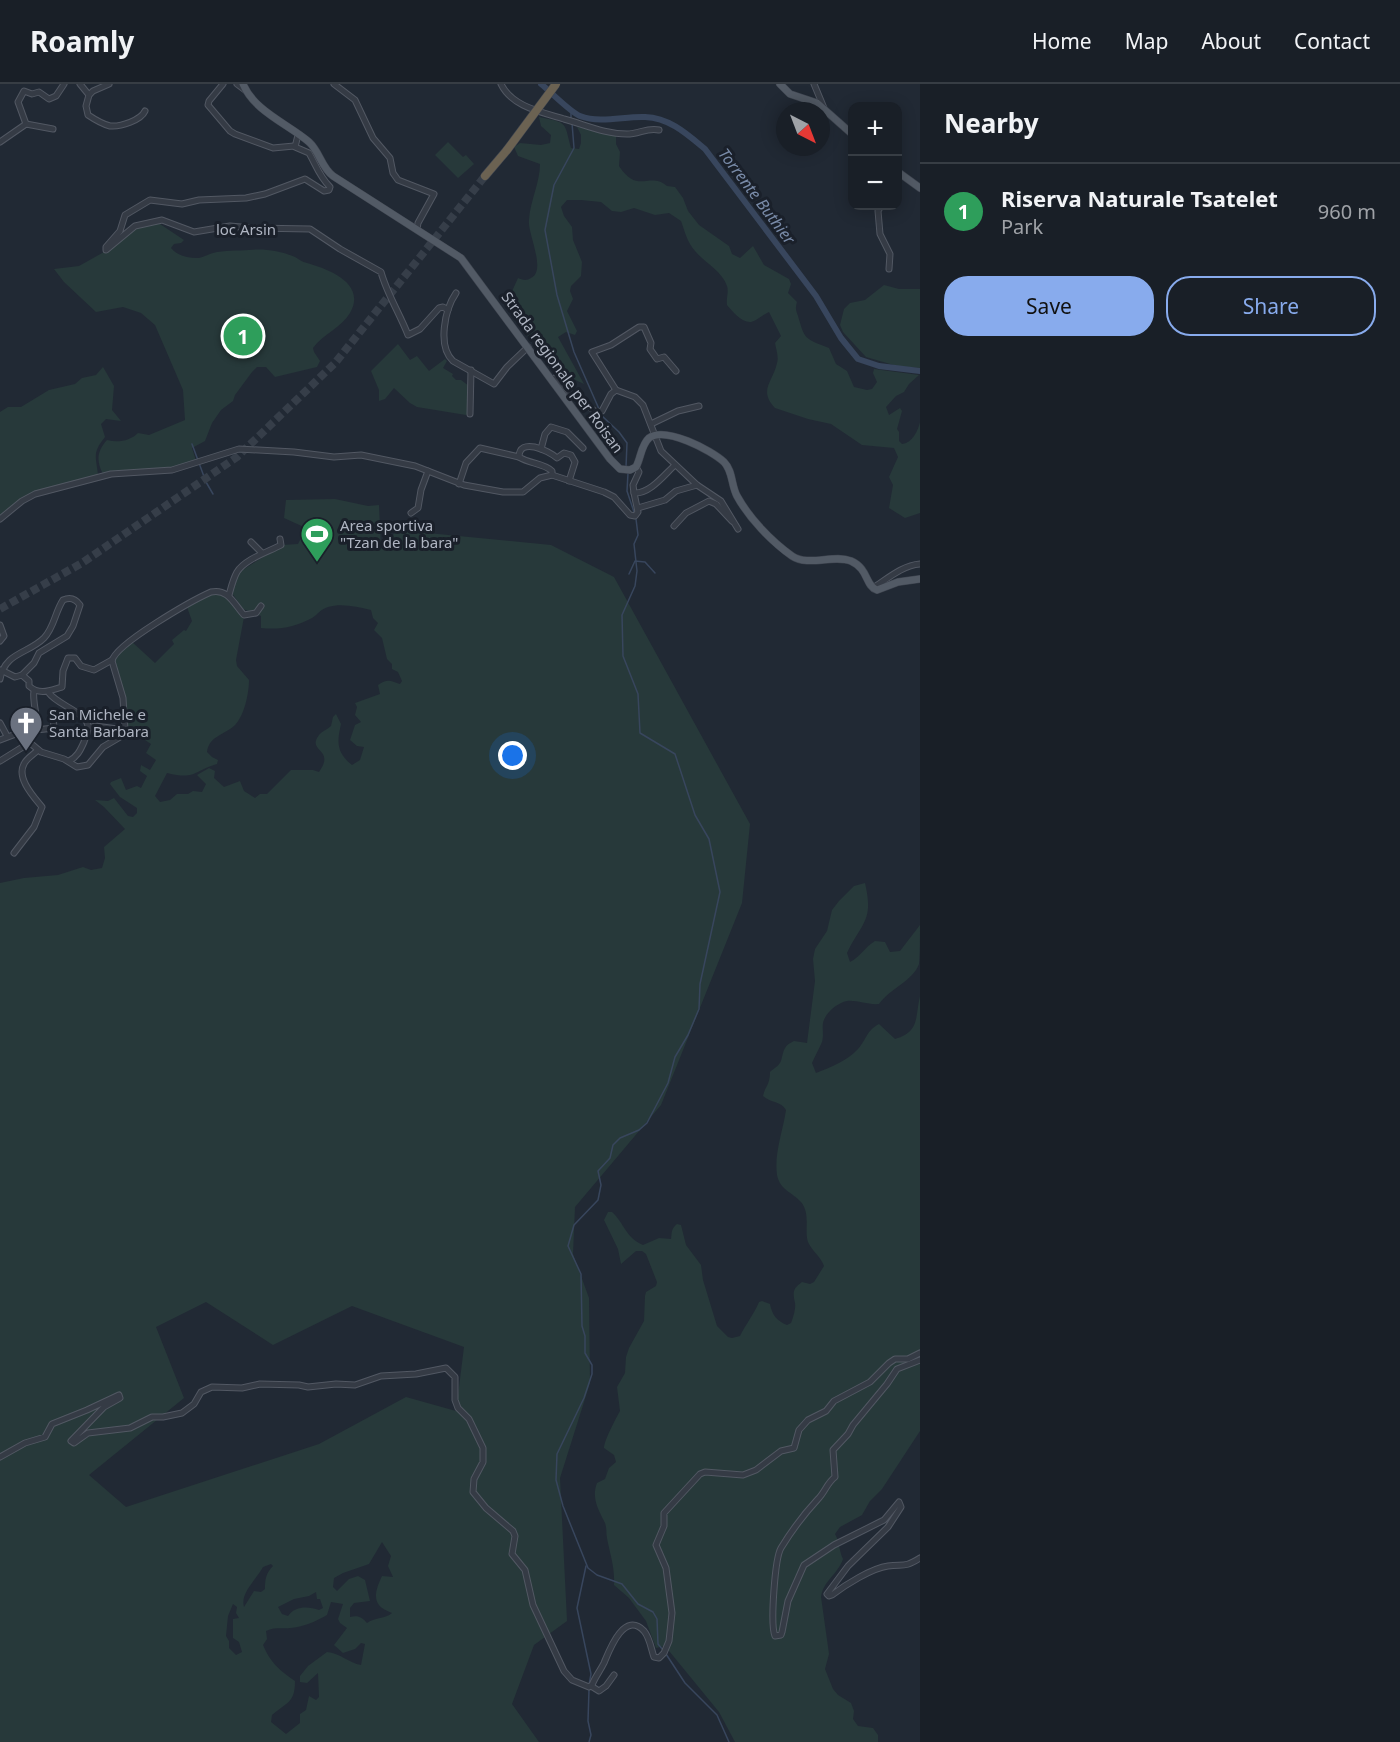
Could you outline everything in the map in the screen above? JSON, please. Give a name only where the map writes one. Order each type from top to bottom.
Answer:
[{"type":"highway","points":[[486,176],[556,84]]},
{"type":"main road","points":[[780,84],[790,94],[815,102]]},
{"type":"main road","name":"Strada regionale per Roisan","points":[[244,87],[255,102],[314,148],[325,169],[333,176],[461,258],[616,466],[627,471],[636,467],[646,442],[656,435]]},
{"type":"main road","points":[[830,114],[848,130]]},
{"type":"main road","points":[[902,175],[920,188]]},
{"type":"main road","points":[[656,435],[675,436],[716,456],[725,463],[735,493],[746,510],[792,556],[803,560],[845,559],[852,561],[863,569],[873,588],[878,590],[898,582],[920,579]]},
{"type":"street","points":[[26,124],[18,102],[24,91],[32,94],[39,92],[49,99],[56,96],[64,84]]},
{"type":"street","points":[[80,84],[89,95]]},
{"type":"street","points":[[109,84],[89,95],[86,106],[88,114],[108,125],[118,125],[141,118],[145,111]]},
{"type":"street","points":[[223,84],[208,105],[230,131],[273,148],[294,146],[298,135]]},
{"type":"street","points":[[237,84],[244,87]]},
{"type":"street","points":[[334,84],[355,100],[373,138],[390,158],[393,173],[398,180],[434,194],[417,229]]},
{"type":"street","points":[[501,84],[507,94],[528,108],[604,132],[631,134],[654,128],[659,130]]},
{"type":"street","points":[[814,84],[822,102]]},
{"type":"street","points":[[0,142],[26,124],[53,129]]},
{"type":"street","name":"loc Arsin","points":[[294,146],[309,153],[314,166],[330,187],[329,190],[324,191],[302,179],[265,194],[246,198],[199,200],[182,204],[150,200],[125,215],[120,231],[106,250],[135,226],[162,220],[194,232],[230,226],[310,229],[381,272],[385,287],[402,318],[408,335],[420,329],[439,308],[443,307],[448,310]]},
{"type":"street","points":[[879,210],[880,234],[890,254],[889,268]]},
{"type":"street","points":[[456,293],[448,310],[444,331],[450,358],[494,384],[507,367],[528,347]]},
{"type":"street","points":[[674,526],[686,513],[709,501],[716,504],[738,529],[724,504],[697,485],[662,451],[646,409],[639,400],[616,390],[592,352],[611,345],[639,327],[644,327],[651,344],[650,348],[657,359],[664,357],[676,371]]},
{"type":"street","points":[[470,414],[471,370]]},
{"type":"street","points":[[552,379],[557,377],[570,393],[599,412],[616,390]]},
{"type":"street","points":[[651,424],[678,411],[699,406]]},
{"type":"street","points":[[541,449],[545,434],[551,427],[567,432],[583,448]]},
{"type":"street","points":[[519,457],[518,452],[525,446],[541,449],[557,458],[564,453],[571,455],[575,462],[569,481]]},
{"type":"street","points":[[458,483],[466,463],[480,448],[519,457],[530,464],[548,467],[552,471],[552,476]]},
{"type":"street","points":[[0,519],[22,501],[35,494],[111,474],[172,470],[239,449],[334,457],[361,455],[415,466],[458,483],[519,492],[527,490],[540,478],[552,476],[608,494],[633,516],[638,514],[633,485],[639,472],[636,467]]},
{"type":"street","points":[[634,493],[641,493],[648,489],[675,465]]},
{"type":"street","points":[[411,513],[418,508],[421,490],[428,471]]},
{"type":"street","points":[[638,508],[665,500],[676,490],[697,485]]},
{"type":"street","points":[[229,595],[237,571],[261,552],[281,545],[280,539]]},
{"type":"street","points":[[251,542],[261,552]]},
{"type":"street","points":[[873,588],[913,564],[920,564]]},
{"type":"street","points":[[29,742],[38,750],[69,761],[77,767],[88,765],[103,747],[114,741],[124,730],[123,698],[112,660],[114,654],[125,644],[172,613],[218,590],[229,595],[244,615],[256,613],[261,606]]},
{"type":"street","points":[[0,679],[1,670],[16,653],[34,646],[46,637],[63,600],[69,597],[75,599],[80,605],[67,636],[39,653],[34,663],[22,675],[15,677],[1,670]]},
{"type":"street","points":[[0,625],[3,636],[0,641]]},
{"type":"street","points":[[22,675],[29,681],[29,686],[34,691],[49,693],[62,687],[63,671],[68,658],[75,658],[81,666],[94,670],[108,660],[112,660]]},
{"type":"street","points":[[0,761],[29,742],[34,731],[36,707],[33,698],[34,691]]},
{"type":"street","points":[[49,693],[54,699],[82,716],[88,728],[79,753],[69,761]]},
{"type":"street","points":[[0,740],[29,729],[34,731],[54,728],[53,716]]},
{"type":"street","points":[[0,723],[7,736]]},
{"type":"street","points":[[88,728],[94,726],[124,730]]},
{"type":"street","points":[[15,853],[34,827],[42,807],[25,784],[22,772],[24,763],[38,750]]},
{"type":"street","points":[[591,1686],[604,1663],[613,1640],[626,1628],[637,1626],[642,1629],[649,1639],[654,1657],[659,1658],[666,1649],[671,1624],[671,1601],[665,1562],[656,1545],[663,1526],[664,1513],[693,1480],[705,1472],[743,1475],[756,1470],[781,1451],[794,1448],[802,1425],[826,1411],[834,1401],[870,1382],[895,1359],[908,1359],[920,1353]]},
{"type":"street","points":[[920,1360],[897,1369],[848,1434],[833,1450],[835,1477],[808,1508],[781,1548],[772,1611],[775,1636],[778,1637],[782,1632],[788,1601],[804,1565],[834,1545],[884,1520],[899,1502],[901,1507],[888,1527],[848,1566],[827,1594],[832,1595],[850,1583],[884,1567],[903,1566],[920,1558]]},
{"type":"street","points":[[0,1457],[25,1443],[45,1437],[52,1424],[57,1421],[80,1414],[119,1395],[120,1398],[104,1407],[71,1441],[74,1443],[88,1433],[130,1428],[152,1417],[182,1413],[194,1404],[201,1392],[212,1387],[242,1388],[260,1384],[299,1384],[308,1387],[330,1384],[355,1385],[381,1376],[416,1374],[446,1368],[455,1377],[453,1396],[458,1408],[469,1419],[483,1448],[483,1461],[474,1479],[473,1491],[486,1508],[513,1531],[515,1536],[512,1554],[525,1570],[533,1605],[564,1671],[572,1680],[599,1691],[615,1675]]},
{"type":"shaded area","points":[[539,117],[560,122],[565,128],[571,148],[579,149],[581,143],[581,135],[577,127],[616,135],[616,144],[620,152],[619,166],[626,175],[638,181],[655,181],[675,187],[688,211],[699,225],[729,246],[732,254],[740,258],[753,246],[764,265],[789,279],[791,284],[788,293],[797,302],[796,311],[804,334],[810,340],[829,348],[836,364],[847,371],[854,387],[872,389],[877,382],[873,373],[874,369],[919,375],[886,407],[889,415],[900,408],[902,411],[897,429],[899,441],[902,444],[914,436],[920,422],[920,513],[905,518],[889,508],[893,485],[889,477],[898,457],[894,448],[862,445],[831,424],[775,408],[770,402],[767,391],[778,361],[775,343],[781,336],[769,312],[751,322],[744,321],[734,313],[727,305],[728,288],[725,281],[692,248],[681,221],[669,213],[655,215],[634,208],[621,212],[612,211],[601,202],[567,200],[561,207],[572,227],[573,240],[582,262],[581,276],[571,286],[573,299],[567,311],[577,331],[575,335],[566,332],[558,337],[584,384],[567,376],[545,347],[541,344],[536,346],[510,312],[514,308],[509,298],[518,278],[529,279],[535,274],[537,268],[529,220],[540,164],[518,156],[514,147],[520,143],[541,145],[550,143],[551,135],[541,126]]},
{"type":"shaded area","points":[[448,142],[474,164],[458,178],[435,155]]},
{"type":"shaded area","points":[[157,222],[184,240],[174,244],[171,248],[182,256],[198,258],[217,252],[254,249],[284,253],[325,269],[343,279],[353,293],[354,302],[346,318],[313,348],[320,361],[317,367],[275,377],[266,367],[257,367],[252,372],[233,401],[221,410],[212,423],[205,441],[192,448],[196,461],[178,467],[103,474],[99,465],[99,456],[107,440],[124,441],[138,433],[149,435],[185,420],[183,390],[155,325],[141,313],[123,307],[96,312],[64,282],[54,269],[79,266],[104,252],[135,227]]},
{"type":"shaded area","points":[[884,285],[899,289],[920,289],[920,368],[897,366],[866,357],[843,332],[840,325],[844,309],[850,303],[865,300]]},
{"type":"shaded area","points":[[398,344],[410,360],[417,356],[429,371],[445,359],[447,361],[443,368],[453,374],[456,380],[461,380],[469,386],[469,412],[466,415],[417,407],[394,388],[385,399],[379,401],[379,390],[371,371]]},
{"type":"shaded area","points":[[103,367],[114,386],[112,410],[121,421],[106,419],[101,424],[105,437],[97,451],[98,475],[40,490],[0,516],[0,412],[8,407],[21,407],[49,390],[75,384],[82,378],[96,375]]},
{"type":"shaded area","points":[[335,499],[368,506],[379,505],[381,549],[397,530],[551,545],[614,577],[750,824],[742,903],[661,1105],[575,1207],[573,1254],[589,1298],[590,1383],[560,1478],[567,1621],[534,1645],[512,1704],[539,1742],[0,1742],[0,883],[58,875],[83,867],[91,870],[102,868],[105,858],[104,847],[125,829],[95,800],[108,801],[114,798],[128,816],[133,817],[137,813],[137,808],[120,797],[110,784],[121,778],[126,790],[137,786],[141,788],[147,776],[140,771],[141,765],[150,770],[156,760],[146,753],[151,744],[127,728],[114,657],[131,641],[155,663],[174,644],[172,640],[184,630],[186,631],[192,621],[187,607],[213,594],[219,594],[230,601],[244,617],[236,660],[237,666],[249,680],[247,698],[238,722],[214,739],[208,747],[207,752],[218,760],[217,764],[184,776],[167,773],[155,796],[160,802],[170,800],[177,794],[202,792],[206,784],[197,775],[209,768],[215,771],[214,778],[224,787],[240,781],[244,791],[255,798],[260,794],[267,794],[291,770],[319,772],[324,758],[316,745],[316,740],[331,726],[336,714],[341,724],[340,751],[352,765],[360,760],[364,747],[357,746],[350,740],[355,725],[361,722],[355,715],[357,707],[355,703],[380,694],[378,685],[384,681],[400,684],[402,681],[387,659],[382,638],[374,630],[378,623],[373,618],[371,610],[339,605],[321,610],[300,624],[275,629],[261,628],[261,616],[243,609],[232,593],[238,573],[282,545],[298,544],[306,528],[284,518],[286,500]],"holes":[[[206,1302],[273,1345],[352,1306],[464,1347],[456,1411],[406,1397],[319,1444],[126,1507],[89,1475],[184,1398],[156,1327]],[[382,1542],[391,1556],[388,1566],[393,1577],[382,1576],[376,1598],[380,1607],[392,1613],[367,1623],[360,1617],[350,1617],[350,1608],[354,1603],[370,1601],[365,1580],[358,1576],[349,1579],[337,1591],[333,1587],[334,1578],[369,1564]],[[271,1564],[273,1566],[266,1576],[265,1589],[261,1592],[254,1591],[244,1607],[246,1592],[263,1567]],[[316,1592],[317,1599],[320,1599],[323,1608],[319,1610],[298,1609],[288,1616],[282,1614],[278,1607],[294,1599]],[[331,1602],[343,1604],[338,1619],[347,1628],[334,1645],[343,1653],[355,1649],[361,1643],[365,1644],[361,1665],[327,1652],[308,1666],[300,1676],[300,1682],[307,1683],[318,1673],[319,1697],[316,1700],[309,1696],[306,1710],[300,1714],[300,1723],[286,1734],[271,1722],[272,1715],[292,1698],[295,1681],[280,1670],[263,1645],[267,1639],[266,1631],[309,1624],[327,1615]],[[233,1604],[237,1607],[236,1613],[239,1618],[233,1619],[233,1638],[239,1642],[242,1652],[236,1655],[229,1648],[226,1636],[228,1616]]]},
{"type":"shaded area","points":[[865,883],[867,914],[847,953],[850,962],[875,941],[885,942],[890,952],[900,951],[920,925],[919,964],[912,975],[879,1004],[847,1001],[832,1009],[824,1019],[822,1042],[812,1063],[816,1073],[844,1060],[858,1049],[869,1032],[879,1024],[895,1039],[903,1036],[913,1028],[920,996],[920,1431],[862,1515],[840,1527],[835,1534],[843,1559],[822,1591],[821,1597],[829,1654],[825,1669],[833,1689],[851,1703],[854,1711],[853,1719],[858,1726],[873,1728],[878,1735],[878,1742],[735,1742],[719,1712],[665,1646],[656,1648],[646,1621],[629,1598],[614,1585],[606,1527],[596,1504],[595,1489],[597,1483],[605,1479],[609,1468],[616,1462],[614,1455],[604,1448],[620,1411],[617,1387],[625,1373],[629,1348],[644,1321],[646,1292],[656,1286],[657,1282],[646,1254],[642,1251],[636,1251],[621,1264],[618,1249],[604,1220],[608,1212],[612,1212],[629,1234],[643,1245],[659,1238],[671,1239],[674,1227],[677,1224],[681,1225],[686,1245],[701,1265],[703,1280],[717,1326],[728,1337],[740,1336],[759,1302],[762,1301],[770,1304],[780,1322],[787,1325],[791,1323],[795,1308],[795,1289],[802,1282],[810,1284],[814,1282],[824,1266],[808,1242],[807,1217],[804,1207],[784,1187],[777,1175],[778,1150],[786,1110],[763,1096],[770,1072],[780,1063],[786,1047],[794,1041],[807,1043],[815,981],[813,959],[815,949],[827,931],[832,910],[854,886]]},
{"type":"waterway","name":"Torrente Buthier","points":[[541,84],[580,116],[596,119],[654,118],[685,133],[705,149],[816,296],[841,338],[858,359],[879,366],[920,371]]},
{"type":"waterway","name":"Torrente Buthier","points":[[571,111],[571,118]]},
{"type":"waterway","points":[[572,123],[574,148],[554,185],[545,230],[557,295],[574,352],[599,409]]},
{"type":"waterway","points":[[600,414],[627,443],[626,467]]},
{"type":"waterway","points":[[192,444],[206,482],[213,494]]},
{"type":"waterway","points":[[628,473],[627,491],[634,512]]},
{"type":"waterway","points":[[636,519],[638,535],[634,544],[637,571],[635,586],[622,615],[623,656],[638,694],[640,733],[675,754],[695,815],[709,839],[720,892],[700,984],[699,1009],[675,1057],[668,1083],[647,1123],[639,1130],[620,1138],[613,1145],[610,1158],[598,1171],[601,1185],[598,1200],[574,1225],[568,1246],[581,1274],[582,1326],[585,1336],[585,1353],[592,1365],[592,1374],[584,1398],[557,1454],[556,1480],[563,1506],[588,1568],[597,1575],[622,1584],[638,1604],[653,1612],[657,1619],[658,1644],[663,1650]]},
{"type":"waterway","points":[[629,574],[635,561],[645,562],[655,573]]},
{"type":"waterway","points":[[586,1566],[577,1608],[591,1674],[589,1685]]},
{"type":"waterway","points":[[666,1654],[685,1683],[717,1715],[729,1742]]},
{"type":"waterway","points":[[589,1690],[588,1721],[591,1735],[589,1742]]},
{"type":"tunnel","points":[[0,609],[82,563],[237,457],[335,363],[485,176]]},
{"type":"place","name":"Riserva Naturale Tsatelet","points":[[243,336]]},
{"type":"place","name":"Area sportiva \"Tzan de la bara\"","points":[[317,563]]},
{"type":"place","name":"San Michele e Santa Barbara","points":[[26,752]]}]
